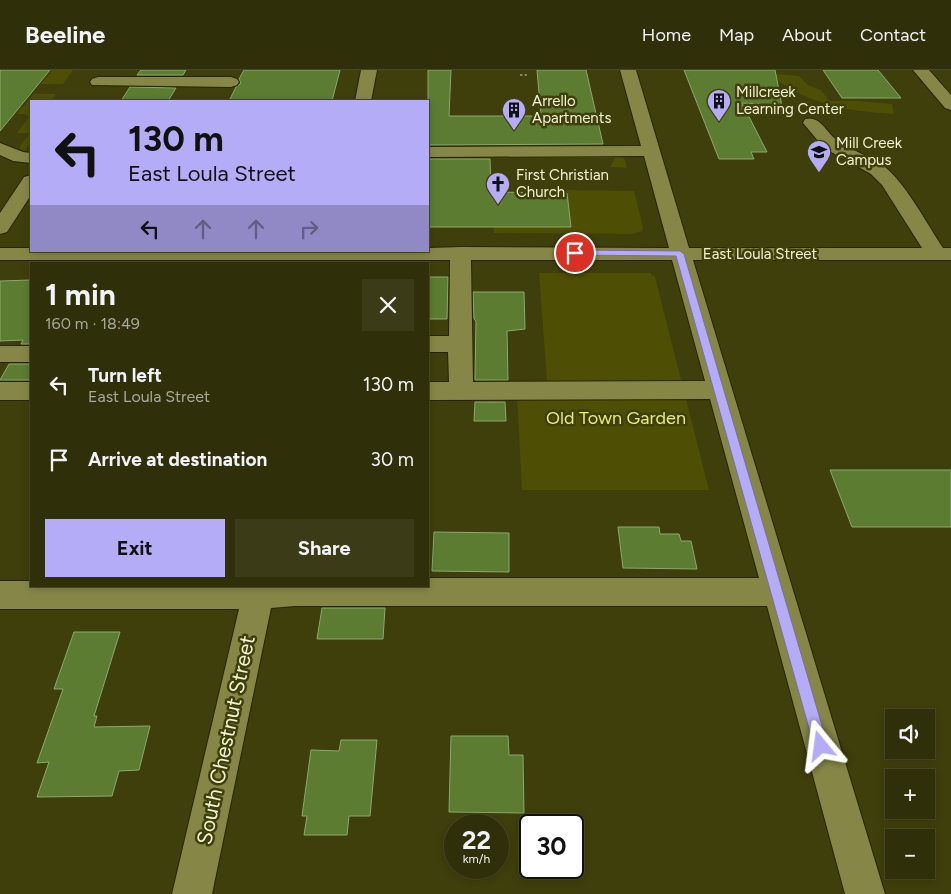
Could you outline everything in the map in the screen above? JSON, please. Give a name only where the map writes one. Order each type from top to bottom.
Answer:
[{"type":"street","points":[[362,100],[369,70]]},
{"type":"street","points":[[628,70],[865,894]]},
{"type":"street","points":[[921,70],[951,104]]},
{"type":"street","points":[[97,82],[231,82]]},
{"type":"street","points":[[811,123],[830,144],[877,170],[889,181],[944,254]]},
{"type":"street","points":[[0,148],[19,157],[30,158]]},
{"type":"street","points":[[429,152],[651,151]]},
{"type":"street","points":[[0,228],[30,183]]},
{"type":"street","points":[[460,391],[462,253]]},
{"type":"street","name":"East Loula Street","points":[[0,254],[120,259],[462,253],[944,254]]},
{"type":"street","points":[[429,344],[460,344]]},
{"type":"street","points":[[0,354],[30,354]]},
{"type":"street","points":[[429,391],[719,390]]},
{"type":"street","points":[[0,391],[30,391]]},
{"type":"street","points":[[0,595],[260,590],[295,592],[777,592]]},
{"type":"street","name":"South Chestnut Street","points":[[192,894],[260,590]]},
{"type":"path","points":[[520,75],[529,75]]},
{"type":"green space","points":[[50,70],[73,70],[63,84],[41,84],[52,71]]},
{"type":"green space","points":[[776,74],[799,76],[808,85],[821,90],[829,101],[892,104],[894,114],[857,111],[809,98],[777,80]]},
{"type":"green space","points":[[34,94],[56,94],[52,100],[30,100],[30,133],[17,133],[29,117],[25,114],[17,114]]},
{"type":"green space","points":[[30,133],[30,144],[25,151],[19,148]]},
{"type":"green space","points":[[476,156],[619,156],[624,158],[627,168],[611,167],[615,158],[478,158]]},
{"type":"green space","points":[[566,190],[634,191],[643,227],[642,231],[632,234],[494,233],[494,227],[571,227]]},
{"type":"green space","name":"Old Town Garden","points":[[539,273],[650,273],[655,277],[709,490],[522,490],[517,395],[548,394]]},
{"type":"building","points":[[0,70],[50,70],[0,131]]},
{"type":"building","points":[[141,70],[186,70],[183,75],[137,75]]},
{"type":"building","points":[[244,70],[340,70],[332,100],[230,100],[236,87],[241,83],[239,79]]},
{"type":"building","name":"Arrello Apartments","points":[[428,70],[451,70],[449,116],[541,116],[537,70],[586,70],[603,144],[429,145]]},
{"type":"building","name":"Millcreek Learning Center","points":[[684,70],[775,70],[782,106],[742,103],[767,152],[751,152],[754,159],[719,159]]},
{"type":"building","name":"Millcreek Learning Center","points":[[823,70],[878,70],[901,98],[842,98]]},
{"type":"building","points":[[130,87],[176,88],[169,100],[122,100]]},
{"type":"building","name":"First Christian Church","points":[[429,159],[490,159],[491,192],[567,193],[571,227],[429,227]]},
{"type":"building","points":[[429,277],[448,277],[447,319],[429,319]]},
{"type":"building","points":[[30,280],[30,344],[21,344],[23,340],[0,341],[0,281]]},
{"type":"building","points":[[473,292],[524,292],[525,329],[507,331],[508,380],[475,380],[476,321],[474,319]]},
{"type":"building","points":[[9,364],[30,364],[30,380],[0,380]]},
{"type":"building","points":[[475,402],[505,402],[506,421],[474,421]]},
{"type":"building","points":[[830,470],[951,470],[951,527],[852,527]]},
{"type":"building","points":[[618,527],[659,527],[660,534],[679,534],[681,541],[691,541],[697,569],[623,568]]},
{"type":"building","points":[[434,532],[509,533],[509,572],[432,571]]},
{"type":"building","points":[[322,608],[385,608],[383,639],[317,639]]},
{"type":"building","points":[[74,632],[120,632],[94,716],[97,716],[94,727],[150,726],[139,770],[119,771],[112,796],[37,797],[49,762],[37,763],[63,689],[54,689]]},
{"type":"building","points":[[451,736],[508,736],[509,755],[523,755],[524,813],[449,812]]},
{"type":"building","points":[[341,740],[377,740],[370,816],[349,816],[347,835],[304,835],[307,816],[302,816],[311,750],[339,751]]},
{"type":"place","name":"Millcreek Learning Center","points":[[719,122]]},
{"type":"place","name":"Arrello Apartments","points":[[514,131]]},
{"type":"place","name":"Mill Creek Campus","points":[[819,173]]},
{"type":"place","name":"First Christian Church","points":[[498,205]]},
{"type":"route","points":[[575,253],[680,254],[821,746]]}]
